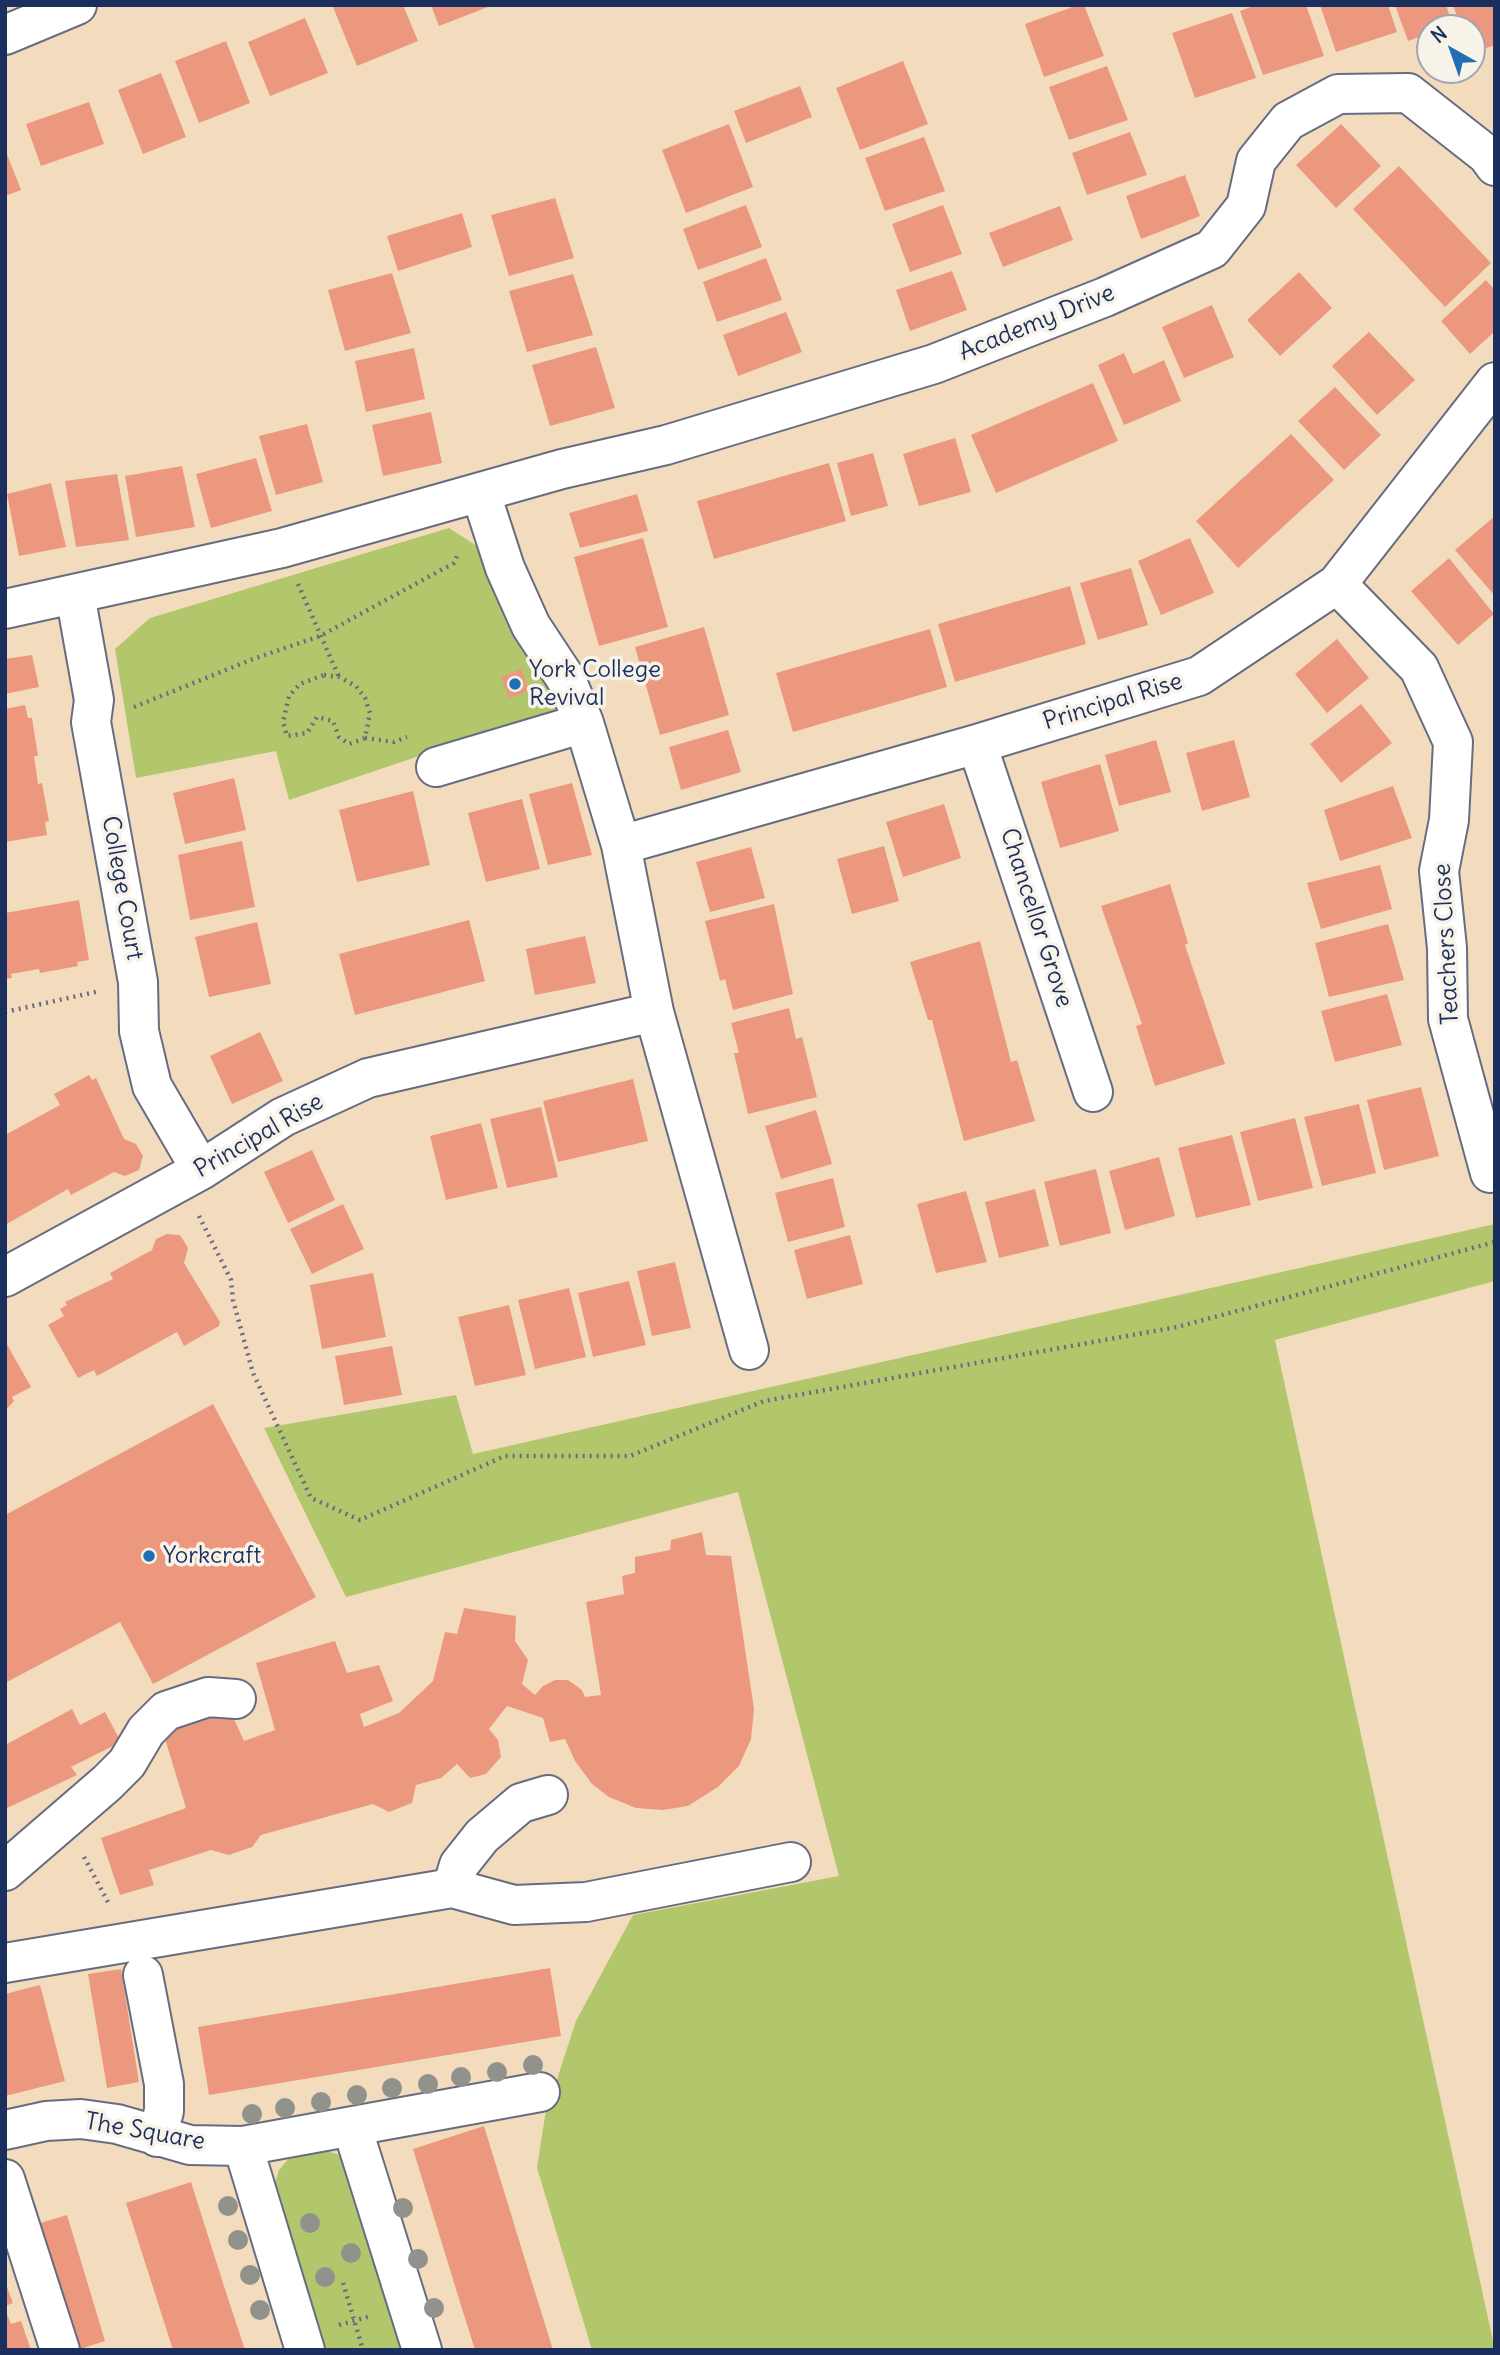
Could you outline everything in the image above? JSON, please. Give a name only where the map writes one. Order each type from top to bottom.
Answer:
[{"type":"street","points":[[5,34],[77,5]]},
{"type":"street","name":"Academy Drive","points":[[481,494],[562,470],[666,445],[934,364],[1105,297],[1212,248],[1246,206],[1256,161],[1288,121],[1338,94],[1408,93],[1487,155],[1495,166]]},
{"type":"street","name":"Principal Rise","points":[[621,845],[978,744],[1199,676],[1337,584],[1495,382]]},
{"type":"street","points":[[5,609],[282,548],[481,494],[505,568],[531,626],[566,679],[584,723],[621,845],[654,1012],[749,1350]]},
{"type":"street","name":"Teachers Close","points":[[1337,584],[1419,667],[1453,742],[1449,820],[1439,871],[1447,948],[1448,1019],[1490,1173]]},
{"type":"street","name":"College Court","points":[[75,594],[94,700],[91,722],[138,982],[139,1031],[152,1086],[201,1170]]},
{"type":"street","points":[[436,767],[584,723]]},
{"type":"street","name":"Chancellor Grove","points":[[978,744],[1093,1092]]},
{"type":"street","name":"Principal Rise","points":[[5,1276],[201,1170],[283,1117],[368,1078],[654,1012]]},
{"type":"street","points":[[5,1871],[127,1763],[146,1731],[166,1711],[208,1697],[236,1699]]},
{"type":"street","points":[[452,1888],[459,1865],[482,1836],[521,1803],[548,1795]]},
{"type":"street","points":[[5,1963],[136,1959],[452,1888],[514,1905],[586,1902],[792,1862]]},
{"type":"street","points":[[136,1959],[164,2084],[164,2111],[157,2137]]},
{"type":"street","name":"The Square","points":[[5,2130],[46,2121],[81,2119],[117,2124],[190,2145],[243,2146],[540,2092]]},
{"type":"street","points":[[352,2127],[422,2350]]},
{"type":"street","points":[[243,2146],[303,2343]]},
{"type":"street","points":[[5,2179],[60,2350]]},
{"type":"path","points":[[282,548],[339,677],[356,687],[365,698],[370,713],[365,738],[349,744],[339,737],[333,721],[317,717],[307,733],[287,736],[283,722],[289,696],[310,679],[324,675],[339,677]]},
{"type":"path","points":[[91,722],[320,636],[454,563],[459,552]]},
{"type":"path","points":[[5,1012],[138,982]]},
{"type":"path","points":[[64,1820],[136,1959]]},
{"type":"path","points":[[342,2283],[363,2350]]},
{"type":"path","points":[[303,2343],[354,2321],[408,2305]]},
{"type":"green space","points":[[449,528],[477,546],[567,706],[289,800],[276,751],[136,778],[115,649],[150,618]]},
{"type":"green space","points":[[1495,1224],[1495,1281],[1275,1340],[1495,2350],[592,2350],[537,2168],[545,2116],[576,2021],[633,1915],[839,1876],[738,1492],[346,1597],[264,1428],[456,1395],[473,1454]]},
{"type":"green space","points":[[322,2150],[337,2154],[348,2162],[409,2350],[322,2350],[274,2187],[279,2170],[290,2157]]},
{"type":"building","points":[[403,5],[418,41],[357,66],[333,7]]},
{"type":"building","points":[[431,5],[493,5],[439,26]]},
{"type":"building","points":[[1084,5],[1104,56],[1044,77],[1025,24]]},
{"type":"building","points":[[1256,5],[1306,5],[1324,56],[1263,75],[1240,11]]},
{"type":"building","points":[[1320,5],[1388,5],[1397,32],[1336,52]]},
{"type":"building","points":[[1395,5],[1446,5],[1449,14],[1416,14],[1416,38],[1408,41]]},
{"type":"building","points":[[1453,5],[1495,5],[1495,45],[1486,48],[1486,14],[1456,14]]},
{"type":"building","points":[[1232,13],[1256,78],[1195,98],[1172,33]]},
{"type":"building","points":[[305,18],[328,73],[270,96],[248,42]]},
{"type":"building","points":[[226,41],[250,103],[199,123],[175,61]]},
{"type":"building","points":[[903,61],[928,124],[860,150],[836,88]]},
{"type":"building","points":[[1107,66],[1128,120],[1069,140],[1049,87]]},
{"type":"building","points":[[161,73],[186,137],[143,154],[118,90]]},
{"type":"building","points":[[800,86],[812,117],[746,143],[734,111]]},
{"type":"building","points":[[89,102],[104,144],[41,166],[26,124]]},
{"type":"building","points":[[729,124],[753,187],[686,213],[662,150]]},
{"type":"building","points":[[1341,124],[1381,166],[1336,208],[1296,165]]},
{"type":"building","points":[[1130,132],[1147,175],[1087,195],[1072,153]]},
{"type":"building","points":[[924,137],[945,191],[885,211],[865,158]]},
{"type":"building","points":[[5,149],[21,190],[5,196]]},
{"type":"building","points":[[1399,166],[1491,263],[1445,307],[1353,209]]},
{"type":"building","points":[[1185,175],[1200,216],[1141,239],[1126,196]]},
{"type":"building","points":[[555,198],[574,258],[509,276],[491,215]]},
{"type":"building","points":[[746,205],[762,247],[698,270],[683,229]]},
{"type":"building","points":[[943,205],[962,254],[910,272],[892,224]]},
{"type":"building","points":[[1060,206],[1073,240],[1003,267],[989,233]]},
{"type":"building","points":[[462,213],[472,247],[398,271],[387,236]]},
{"type":"building","points":[[766,258],[782,300],[717,322],[703,282]]},
{"type":"building","points":[[952,271],[967,310],[910,331],[896,290]]},
{"type":"building","points":[[1299,272],[1332,308],[1280,356],[1247,320]]},
{"type":"building","points":[[392,273],[411,333],[345,351],[328,290]]},
{"type":"building","points":[[573,274],[593,335],[527,352],[509,291]]},
{"type":"building","points":[[1486,280],[1495,290],[1495,331],[1470,354],[1441,321]]},
{"type":"building","points":[[1212,305],[1234,357],[1184,378],[1162,327]]},
{"type":"building","points":[[786,312],[802,352],[738,376],[723,335]]},
{"type":"building","points":[[1369,332],[1415,380],[1377,415],[1332,366]]},
{"type":"building","points":[[596,347],[615,408],[550,426],[532,365]]},
{"type":"building","points":[[414,348],[425,399],[366,412],[355,361]]},
{"type":"building","points":[[1124,353],[1133,374],[1164,360],[1181,401],[1124,425],[1098,365]]},
{"type":"building","points":[[1093,383],[1118,441],[996,493],[971,435]]},
{"type":"building","points":[[1335,387],[1381,435],[1344,470],[1298,421]]},
{"type":"building","points":[[431,412],[442,463],[383,476],[372,425]]},
{"type":"building","points":[[307,424],[323,482],[276,495],[259,436]]},
{"type":"building","points":[[1291,434],[1334,480],[1238,568],[1196,521]]},
{"type":"building","points":[[955,438],[971,492],[919,506],[903,454]]},
{"type":"building","points":[[873,453],[888,506],[851,516],[837,463]]},
{"type":"building","points":[[256,458],[272,511],[211,528],[196,474]]},
{"type":"building","points":[[829,463],[846,521],[714,559],[697,501]]},
{"type":"building","points":[[182,466],[195,527],[136,537],[125,476]]},
{"type":"building","points":[[117,474],[129,540],[76,547],[65,481]]},
{"type":"building","points":[[51,483],[66,547],[19,556],[7,494]]},
{"type":"building","points":[[637,494],[648,531],[580,548],[569,513]]},
{"type":"building","points":[[1495,516],[1495,596],[1455,550]]},
{"type":"building","points":[[643,538],[668,627],[599,646],[574,557]]},
{"type":"building","points":[[1190,538],[1214,593],[1161,615],[1138,561]]},
{"type":"building","points":[[1449,558],[1494,614],[1458,645],[1411,591]]},
{"type":"building","points":[[1131,568],[1148,625],[1098,640],[1080,583]]},
{"type":"building","points":[[1070,586],[1086,644],[955,682],[938,624]]},
{"type":"building","points":[[704,627],[729,715],[660,735],[635,647]]},
{"type":"building","points":[[930,629],[947,687],[793,732],[776,673]]},
{"type":"building","points":[[1337,639],[1369,678],[1327,713],[1295,674]]},
{"type":"building","points":[[32,655],[39,687],[5,694],[5,659]]},
{"type":"building","name":"York College Revival","points":[[521,669],[529,691],[509,698],[501,677]]},
{"type":"building","points":[[1361,704],[1392,743],[1341,783],[1310,744]]},
{"type":"building","points":[[25,705],[28,718],[32,718],[38,756],[34,756],[38,784],[42,783],[49,821],[45,822],[47,835],[5,842],[5,709]]},
{"type":"building","points":[[728,730],[741,772],[681,790],[669,747]]},
{"type":"building","points":[[1156,740],[1171,792],[1119,806],[1105,755]]},
{"type":"building","points":[[1234,740],[1250,797],[1202,811],[1186,753]]},
{"type":"building","points":[[1100,764],[1119,831],[1060,848],[1041,782]]},
{"type":"building","points":[[234,778],[246,830],[185,844],[173,793]]},
{"type":"building","points":[[572,783],[592,855],[548,865],[529,794]]},
{"type":"building","points":[[1393,786],[1412,838],[1340,861],[1324,810]]},
{"type":"building","points":[[413,791],[430,865],[357,882],[339,810]]},
{"type":"building","points":[[522,799],[540,869],[486,882],[468,813]]},
{"type":"building","points":[[944,804],[961,858],[903,877],[886,822]]},
{"type":"building","points":[[242,841],[255,907],[190,920],[178,855]]},
{"type":"building","points":[[884,846],[899,901],[852,914],[837,859]]},
{"type":"building","points":[[751,847],[765,898],[710,912],[696,862]]},
{"type":"building","points":[[1380,865],[1392,909],[1321,929],[1307,883]]},
{"type":"building","points":[[1170,884],[1188,943],[1185,945],[1225,1064],[1155,1086],[1136,1026],[1142,1024],[1101,906]]},
{"type":"building","points":[[79,900],[89,960],[77,962],[78,966],[40,973],[39,969],[11,974],[12,978],[5,979],[5,913]]},
{"type":"building","points":[[774,904],[793,994],[733,1010],[725,979],[720,981],[705,921]]},
{"type":"building","points":[[469,920],[485,981],[355,1015],[339,954]]},
{"type":"building","points":[[257,922],[271,984],[209,997],[195,937]]},
{"type":"building","points":[[1388,924],[1404,980],[1329,997],[1315,943]]},
{"type":"building","points":[[585,936],[596,983],[535,995],[526,949]]},
{"type":"building","points":[[980,941],[1011,1062],[1017,1060],[1035,1121],[964,1141],[932,1020],[928,1020],[910,962]]},
{"type":"building","points":[[1387,994],[1402,1045],[1335,1062],[1321,1011]]},
{"type":"building","points":[[789,1008],[796,1039],[802,1037],[817,1097],[748,1114],[734,1053],[739,1053],[731,1023]]},
{"type":"building","points":[[260,1032],[283,1081],[232,1104],[210,1056]]},
{"type":"building","points":[[89,1075],[92,1080],[96,1078],[124,1139],[136,1144],[143,1156],[139,1170],[125,1176],[114,1172],[71,1195],[68,1189],[5,1225],[5,1129],[7,1134],[60,1105],[54,1094]]},
{"type":"building","points":[[633,1079],[648,1141],[558,1162],[543,1101]]},
{"type":"building","points":[[1421,1087],[1439,1156],[1384,1170],[1367,1100]]},
{"type":"building","points":[[1359,1104],[1376,1173],[1322,1186],[1304,1117]]},
{"type":"building","points":[[541,1107],[558,1177],[507,1188],[490,1119]]},
{"type":"building","points":[[816,1110],[832,1164],[781,1179],[765,1126]]},
{"type":"building","points":[[1295,1118],[1313,1188],[1258,1201],[1240,1132]]},
{"type":"building","points":[[481,1123],[498,1188],[446,1200],[430,1136]]},
{"type":"building","points":[[1232,1135],[1251,1205],[1196,1218],[1178,1148]]},
{"type":"building","points":[[312,1150],[335,1200],[288,1223],[264,1172]]},
{"type":"building","points":[[1159,1157],[1175,1216],[1125,1230],[1109,1171]]},
{"type":"building","points":[[1096,1169],[1111,1233],[1060,1246],[1044,1182]]},
{"type":"building","points":[[833,1178],[845,1227],[788,1242],[775,1193]]},
{"type":"building","points":[[1035,1189],[1049,1246],[999,1258],[985,1202]]},
{"type":"building","points":[[966,1191],[987,1262],[936,1273],[917,1204]]},
{"type":"building","points":[[343,1204],[364,1249],[312,1274],[290,1229]]},
{"type":"building","points":[[167,1234],[180,1235],[188,1248],[184,1263],[220,1322],[219,1326],[184,1346],[177,1332],[97,1376],[94,1370],[78,1378],[48,1325],[64,1316],[60,1309],[67,1305],[65,1302],[113,1279],[110,1273],[152,1250],[156,1239]]},
{"type":"building","points":[[850,1235],[863,1284],[807,1299],[794,1250]]},
{"type":"building","points":[[675,1262],[691,1328],[652,1336],[637,1271]]},
{"type":"building","points":[[373,1273],[386,1337],[322,1349],[310,1285]]},
{"type":"building","points":[[629,1281],[646,1345],[593,1357],[578,1293]]},
{"type":"building","points":[[569,1288],[586,1357],[535,1369],[518,1300]]},
{"type":"building","points":[[509,1305],[526,1375],[475,1386],[458,1317]]},
{"type":"building","points":[[5,1341],[31,1387],[12,1397],[14,1401],[5,1411]]},
{"type":"building","points":[[392,1346],[402,1395],[344,1405],[335,1356]]},
{"type":"building","name":"Yorkcraft","points":[[213,1404],[316,1597],[153,1684],[120,1622],[5,1683],[5,1515]]},
{"type":"building","points":[[702,1532],[706,1555],[731,1556],[754,1709],[751,1739],[739,1766],[718,1787],[688,1806],[663,1810],[636,1808],[609,1797],[592,1784],[575,1761],[565,1739],[550,1742],[543,1718],[507,1706],[489,1729],[498,1740],[501,1757],[486,1774],[470,1778],[457,1764],[441,1778],[416,1785],[412,1803],[389,1812],[373,1804],[261,1835],[252,1847],[229,1855],[211,1850],[149,1870],[154,1885],[120,1895],[101,1838],[186,1808],[163,1732],[219,1711],[235,1721],[244,1741],[275,1730],[256,1663],[335,1641],[347,1673],[379,1665],[393,1701],[360,1714],[364,1727],[399,1713],[433,1681],[445,1632],[457,1634],[464,1608],[516,1616],[515,1641],[528,1660],[522,1684],[535,1695],[543,1686],[555,1680],[568,1680],[582,1690],[585,1697],[601,1695],[586,1602],[624,1594],[622,1576],[635,1573],[635,1557],[670,1550],[671,1540]]},
{"type":"building","points":[[72,1709],[80,1725],[105,1712],[121,1742],[71,1767],[77,1775],[5,1809],[5,1745]]},
{"type":"building","points":[[550,1968],[561,2036],[209,2095],[198,2027]]},
{"type":"building","points":[[121,1969],[139,2082],[107,2088],[88,1974]]},
{"type":"building","points":[[40,1985],[65,2081],[5,2096],[5,1994]]},
{"type":"building","points":[[484,2126],[553,2350],[475,2350],[459,2299],[413,2149]]},
{"type":"building","points":[[191,2182],[245,2350],[173,2350],[126,2203]]},
{"type":"building","points":[[67,2215],[105,2341],[77,2350],[34,2225]]},
{"type":"building","points":[[5,2282],[13,2303],[5,2306]]},
{"type":"building","points":[[5,2309],[11,2324],[21,2321],[31,2350],[5,2350]]},
{"type":"place","name":"York College Revival","points":[[515,684]]},
{"type":"place","name":"Yorkcraft","points":[[149,1556]]}]
